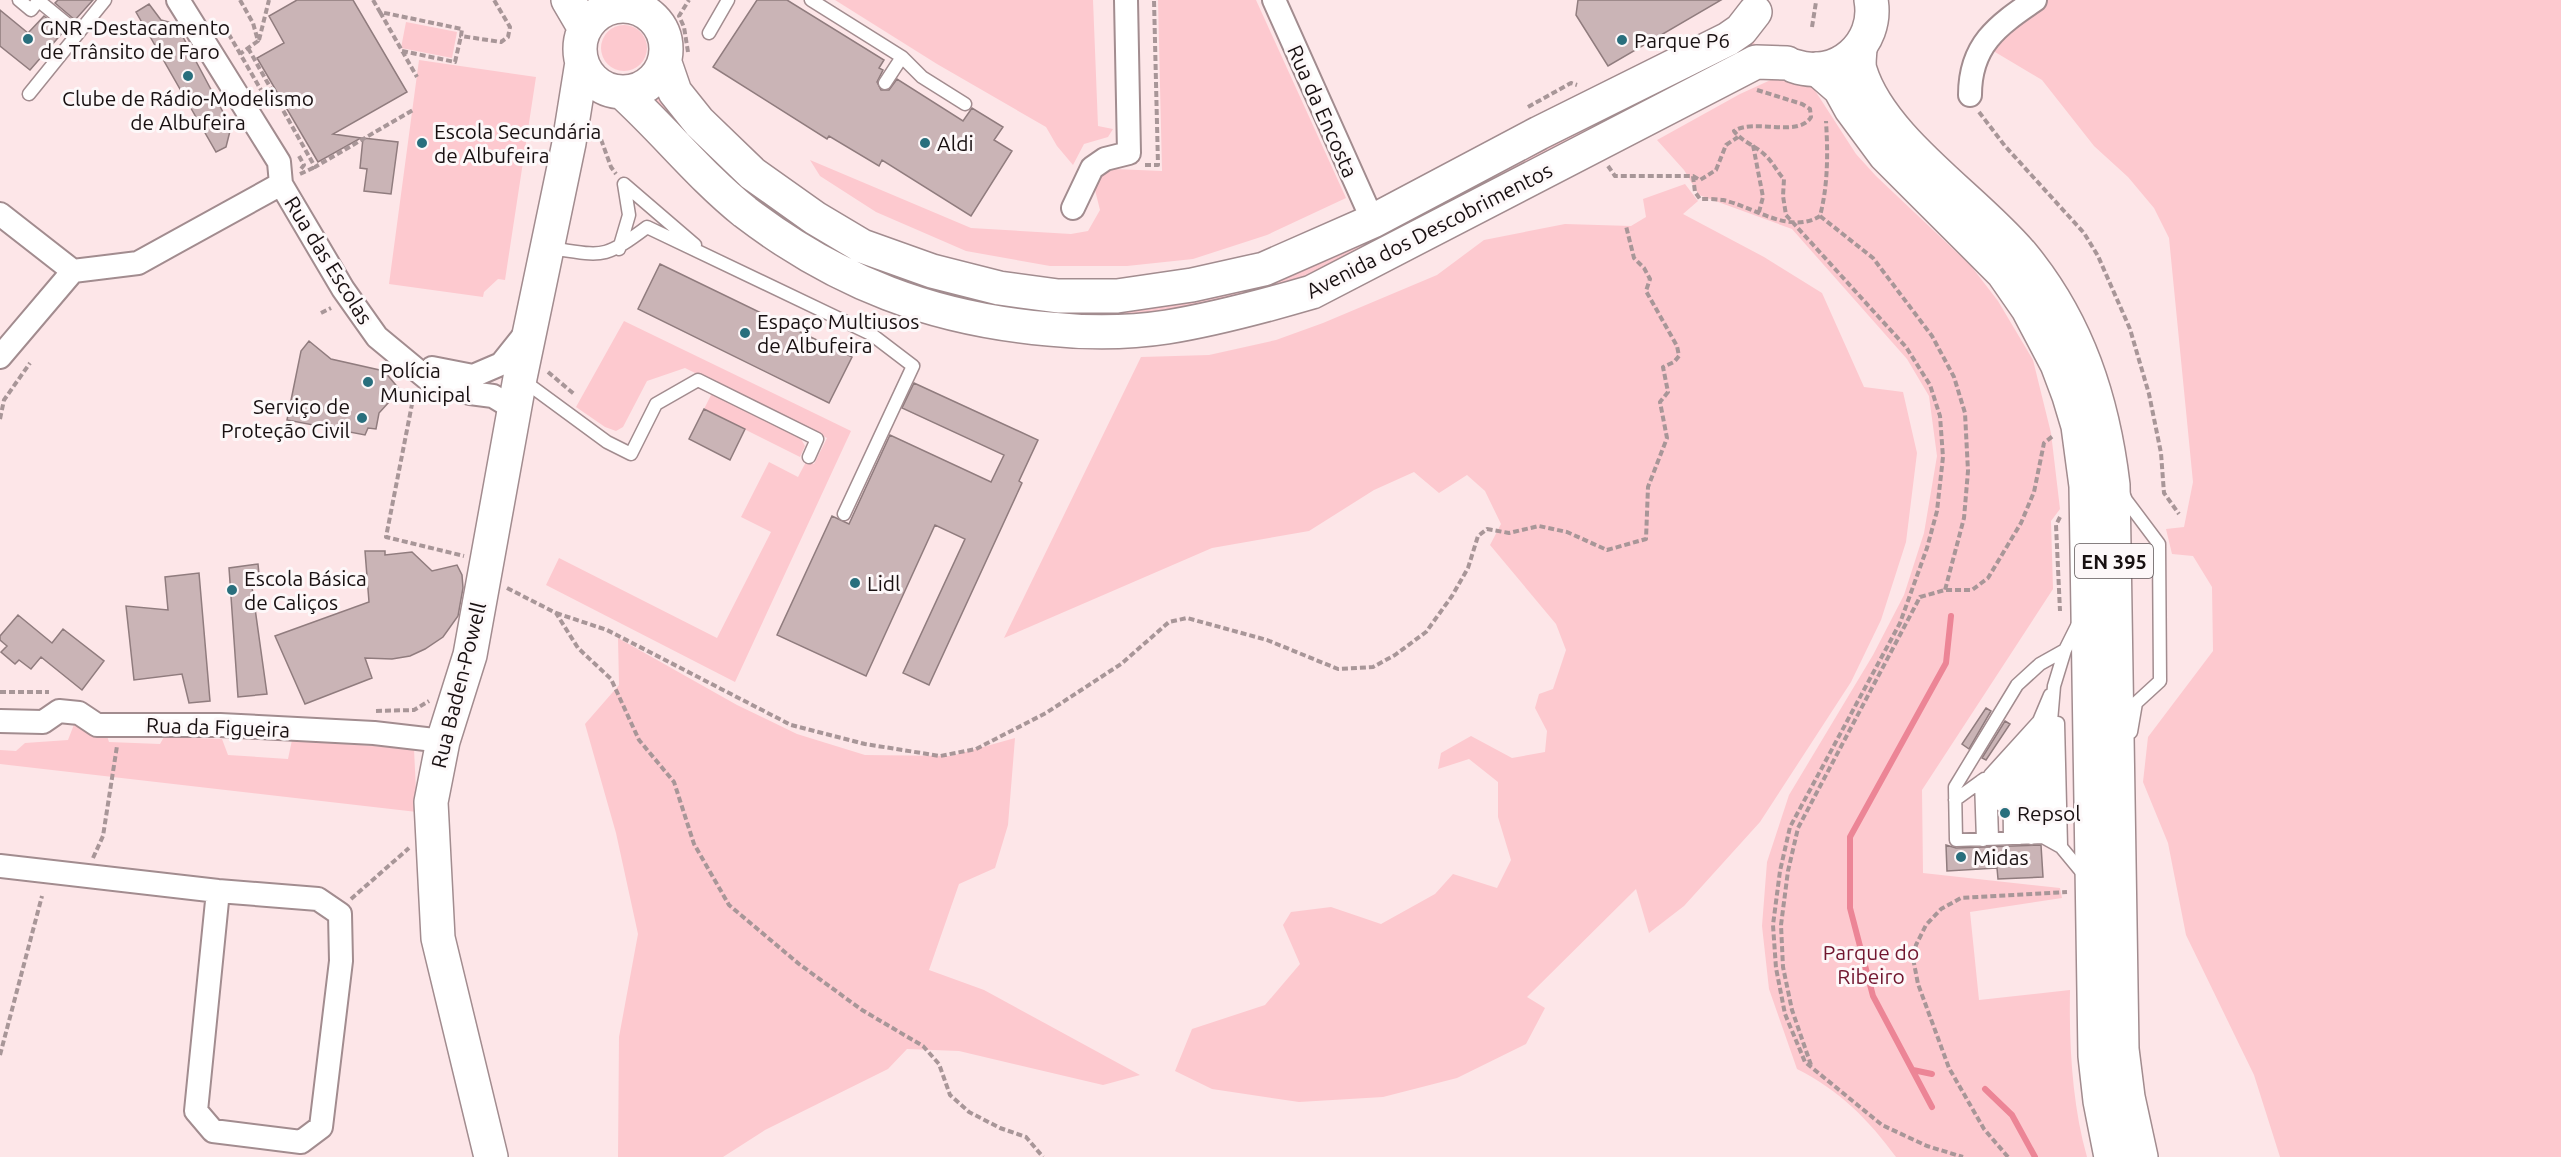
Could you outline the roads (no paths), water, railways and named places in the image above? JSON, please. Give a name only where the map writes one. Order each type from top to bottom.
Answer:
[{"type":"main road","points":[[568,0],[585,29]]},
{"type":"main road","points":[[625,3],[643,10],[654,18],[664,15],[667,51],[676,59],[644,87],[617,91],[593,80],[582,62],[581,42],[585,29],[600,14],[625,3]]},
{"type":"main road","points":[[1756,6],[1757,28],[1764,42],[1774,54],[1802,66],[1841,63],[1860,47],[1872,22],[1875,3]]},
{"type":"main road","name":"Avenida dos Descobrimentos","points":[[676,59],[675,92],[699,122],[753,174],[815,218],[862,246],[933,271],[999,288],[1058,296],[1117,296],[1192,285],[1264,269],[1373,220],[1539,133],[1728,39],[1741,30],[1756,6]]},
{"type":"main road","name":"EN 395","points":[[1860,47],[1859,68],[1873,99],[1887,118],[1905,140],[2023,256],[2050,295],[2067,322],[2085,363],[2104,420],[2113,485],[2122,1050],[2128,1097],[2142,1157]]},
{"type":"main road","name":"Rua Baden-Powell","points":[[491,1157],[438,938],[430,802],[443,741],[470,655],[512,425],[511,371],[531,326],[569,143],[582,62]]},
{"type":"main road","name":"Avenida dos Descobrimentos","points":[[617,91],[705,178],[746,212],[808,256],[872,288],[922,307],[1000,325],[1084,332],[1164,328],[1240,313],[1311,292],[1756,62],[1802,66]]},
{"type":"main road","name":"EN 395","points":[[1802,66],[1840,89],[1851,109],[1885,155],[2003,273],[2043,335],[2057,364],[2078,426],[2086,486],[2088,609],[2084,897],[2095,1056],[2103,1120],[2111,1157]]},
{"type":"main road","name":"Rua Baden-Powell","points":[[569,143],[582,120],[617,91]]},
{"type":"street","name":"Rua das Escolas","points":[[178,0],[279,162],[281,184],[343,289],[377,337],[429,380],[470,393],[494,396]]},
{"type":"street","points":[[1073,208],[1092,168],[1105,159],[1129,153],[1126,0]]},
{"type":"street","name":"Rua da Encosta","points":[[1274,0],[1373,220]]},
{"type":"street","points":[[1970,95],[1970,75],[1977,55],[1989,36],[2036,0]]},
{"type":"street","points":[[0,357],[73,271],[138,263],[281,184]]},
{"type":"street","points":[[0,214],[73,271]]},
{"type":"street","name":"Rua das Escolas","points":[[403,357],[437,370],[473,376],[511,371]]},
{"type":"street","points":[[511,371],[511,387],[494,396],[508,405],[512,425]]},
{"type":"street","name":"Rua da Figueira","points":[[0,721],[43,722],[59,711],[78,713],[97,725],[220,725],[374,733],[443,741]]},
{"type":"street","points":[[0,866],[218,891],[318,899],[340,914],[341,961],[321,1127],[301,1142],[213,1131],[196,1111],[218,891]]},
{"type":"lane","points":[[19,0],[31,10],[39,0],[78,33]]},
{"type":"lane","points":[[29,93],[105,0]]},
{"type":"lane","points":[[709,33],[728,0]]},
{"type":"lane","points":[[811,0],[902,57],[922,78],[965,104]]},
{"type":"lane","points":[[885,83],[902,57]]},
{"type":"lane","points":[[619,249],[629,215],[624,184],[707,256]]},
{"type":"lane","points":[[548,247],[599,255],[619,249],[647,227],[871,334],[913,366],[844,514]]},
{"type":"lane","points":[[511,371],[607,442],[631,454],[656,404],[698,380],[817,439],[809,457]]},
{"type":"lane","points":[[2109,456],[2126,500],[2159,544],[2160,681],[2136,703],[2118,804]]},
{"type":"lane","points":[[2011,839],[2039,721],[2075,627],[2088,609]]},
{"type":"lane","points":[[2061,847],[2011,839],[1956,840],[1954,787],[2017,685],[2040,664],[2065,650]]},
{"type":"lane","points":[[2054,686],[2049,745],[2052,833],[2084,875],[2084,897]]},
{"type":"lane","points":[[1955,800],[2000,764],[2039,721]]},
{"type":"lane","points":[[2011,839],[2029,733]]},
{"type":"lane","points":[[2011,839],[2019,744]]},
{"type":"lane","points":[[2009,754],[2011,839]]},
{"type":"lane","points":[[2000,764],[2011,839]]},
{"type":"lane","points":[[1985,778],[2011,839]]},
{"type":"waterway","points":[[1932,1107],[1873,996],[1850,908],[1850,837],[1946,663],[1951,616]]},
{"type":"waterway","points":[[1913,1070],[1932,1074]]},
{"type":"waterway","points":[[1985,1089],[2012,1115],[2035,1157]]},
{"type":"place","name":"GNR -Destacamento de Trânsito de Faro","points":[[28,39]]},
{"type":"place","name":"Parque P6","points":[[1622,40]]},
{"type":"place","name":"Clube de Rádio-Modelismo de Albufeira","points":[[188,76]]},
{"type":"place","name":"Escola Secundária de Albufeira","points":[[422,143]]},
{"type":"place","name":"Aldi","points":[[925,143]]},
{"type":"place","name":"Espaço Multiusos de Albufeira","points":[[745,333]]},
{"type":"place","name":"Polícia Municipal","points":[[368,382]]},
{"type":"place","name":"Serviço de Proteção Civil","points":[[362,418]]},
{"type":"place","name":"Lidl","points":[[855,583]]},
{"type":"place","name":"Escola Básica de Caliços","points":[[232,590]]},
{"type":"place","name":"Repsol","points":[[2005,813]]},
{"type":"place","name":"Midas","points":[[1961,857]]},
{"type":"park label","name":"Parque do Ribeiro","points":[[1871,964]]}]
